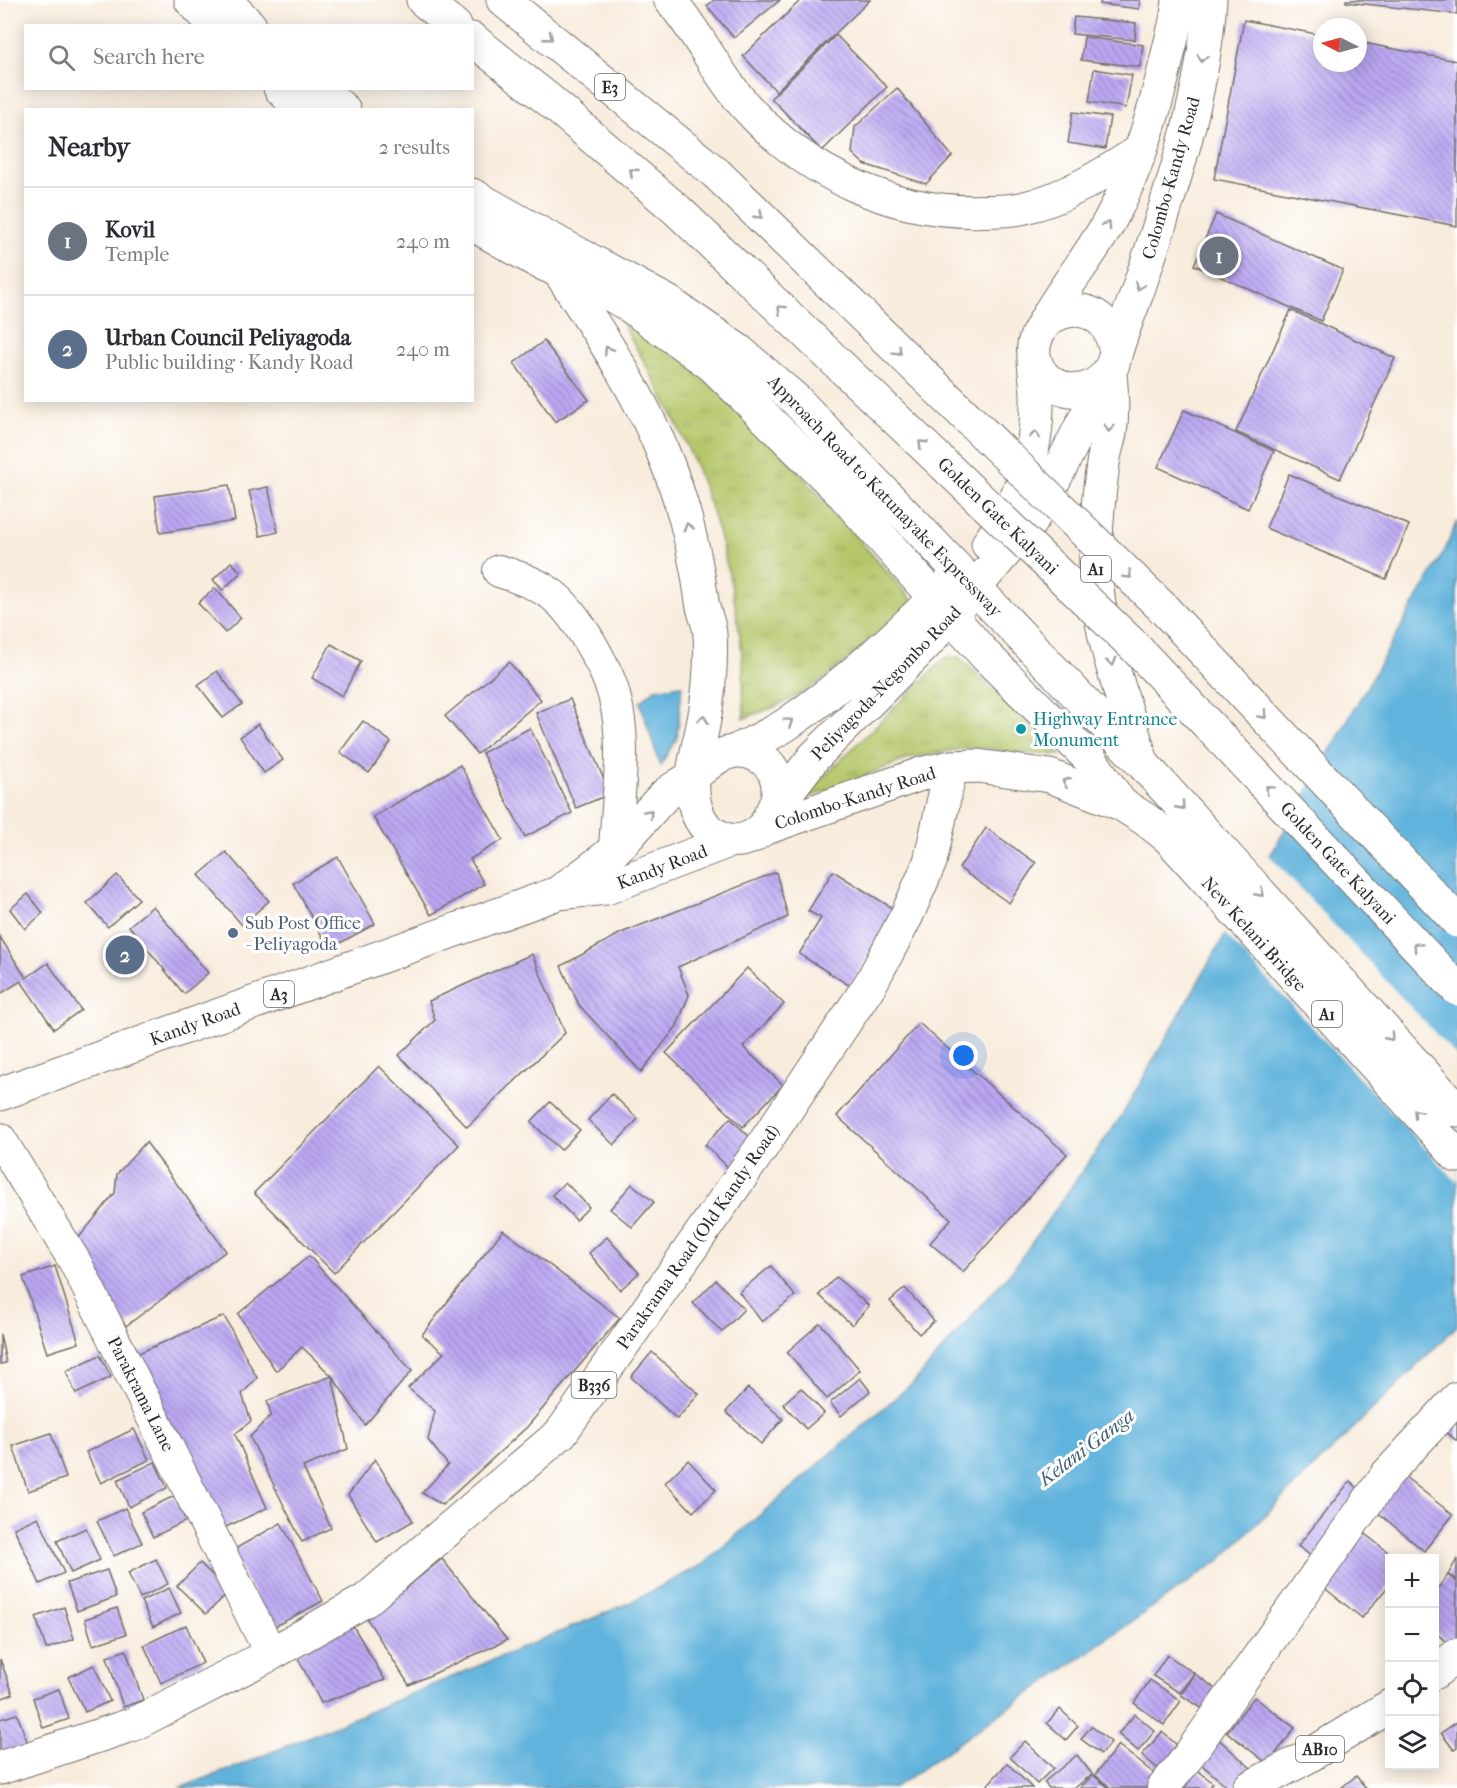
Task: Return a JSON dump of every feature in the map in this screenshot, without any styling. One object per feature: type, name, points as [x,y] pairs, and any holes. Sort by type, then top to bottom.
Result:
[{"type":"main road","points":[[191,0],[214,24]]},
{"type":"main road","points":[[225,0],[248,24]]},
{"type":"main road","points":[[423,0],[453,24]]},
{"type":"main road","name":"E3","points":[[503,0],[717,174],[1161,606],[1457,921]]},
{"type":"main road","name":"Colombo-Kandy Road","points":[[1038,339],[1063,291],[1109,221],[1141,150],[1160,89],[1179,0]]},
{"type":"main road","name":"Colombo-Kandy Road","points":[[1142,763],[1103,632],[1097,599],[1097,517],[1103,462],[1110,433],[1113,361],[1146,267],[1191,118],[1210,0]]},
{"type":"main road","name":"Golden Gate Kalyani","points":[[474,41],[549,100],[677,210],[1133,645],[1457,989]]},
{"type":"main road","points":[[282,90],[300,108]]},
{"type":"main road","points":[[320,90],[342,108]]},
{"type":"main road","name":"Approach Road to Katunayake Expressway","points":[[474,196],[668,302],[739,351],[796,400],[1142,763]]},
{"type":"main road","name":"Approach Road to Katunayake Expressway","points":[[474,225],[537,261],[557,268],[630,306],[712,365],[737,387],[844,495],[986,656],[1092,760],[1121,804]]},
{"type":"main road","points":[[557,268],[645,412],[674,481],[698,569],[702,605],[710,633],[709,681],[693,776],[694,803],[698,816],[713,835],[729,841],[748,838],[768,820],[778,790],[776,774],[758,756],[750,751],[738,750]]},
{"type":"main road","points":[[1084,311],[1102,321],[1110,332],[1113,361],[1099,383],[1085,390],[1061,388],[1053,385],[1042,374],[1035,359],[1038,339],[1051,317],[1063,312],[1084,311]]},
{"type":"main road","points":[[693,776],[720,755],[738,750],[785,726],[842,683],[907,627],[987,545],[1017,499],[1032,459],[1037,414],[1038,339]]},
{"type":"main road","name":"Peliyagoda-Negombo Road","points":[[768,820],[792,784],[814,757],[925,645],[1021,535],[1042,504],[1113,361]]},
{"type":"main road","name":"A1","points":[[1142,763],[1209,860]]},
{"type":"main road","name":"Colombo-Kandy Road","points":[[768,820],[924,772],[951,767],[978,766],[1050,776],[1121,804]]},
{"type":"main road","name":"Parakrama Road (Old Kandy Road)","points":[[0,1768],[134,1724],[271,1654],[366,1600],[561,1433],[759,1150],[871,983],[907,915],[930,862],[951,767]]},
{"type":"main road","name":"Kandy Road","points":[[558,893],[615,850],[667,794],[693,776]]},
{"type":"main road","name":"A1","points":[[1121,804],[1168,837],[1209,860]]},
{"type":"main road","name":"Kandy Road","points":[[0,1094],[558,893],[606,888],[729,841]]},
{"type":"main road","name":"New Kelani Bridge","points":[[1209,860],[1457,1110]]},
{"type":"main road","name":"New Kelani Bridge","points":[[1209,860],[1457,1156]]},
{"type":"main road","points":[[1439,1669],[1457,1655]]},
{"type":"main road","name":"AB10","points":[[1249,1788],[1307,1757],[1385,1708]]},
{"type":"street","points":[[670,0],[740,99],[769,129],[822,169],[854,186],[893,201],[927,209],[959,212],[1023,208],[1058,196],[1095,179],[1141,150]]},
{"type":"street","points":[[499,571],[530,581],[551,592],[564,603],[604,669],[614,694],[621,735],[615,850]]},
{"type":"street","name":"Parakrama Lane","points":[[0,1139],[75,1262],[271,1654]]},
{"type":"street","points":[[1163,1788],[1191,1753],[1387,1474],[1457,1398]]},
{"type":"green space","points":[[615,311],[690,364],[760,428],[913,601],[827,677],[770,709],[744,718],[740,634],[722,547],[710,505],[674,418]]},
{"type":"green space","points":[[946,657],[959,657],[1061,755],[966,748],[910,758],[799,801]]},
{"type":"water","name":"Kelani Ganga","points":[[1457,521],[1457,1326],[1220,1560],[894,1788],[179,1788],[236,1767],[629,1603],[702,1565],[915,1381],[1014,1268],[1122,1115],[1445,550]]},
{"type":"water","points":[[682,685],[677,738],[660,766],[640,702],[655,689]]},
{"type":"pier","points":[[1268,854],[1457,1057],[1457,1182],[1223,932]]},
{"type":"building","points":[[714,0],[780,0],[734,38],[707,6]]},
{"type":"building","points":[[801,0],[870,0],[776,91],[743,56]]},
{"type":"building","points":[[1101,0],[1140,0],[1139,9],[1100,4]]},
{"type":"building","points":[[1346,0],[1457,0],[1457,14],[1346,2]]},
{"type":"building","points":[[1074,17],[1136,23],[1135,40],[1072,34]]},
{"type":"building","points":[[1244,20],[1313,33],[1313,72],[1367,72],[1367,44],[1457,61],[1457,226],[1214,179]]},
{"type":"building","points":[[836,35],[887,87],[822,151],[771,98]]},
{"type":"building","points":[[1084,37],[1143,45],[1140,67],[1081,60]]},
{"type":"building","points":[[1094,69],[1132,75],[1126,108],[1089,102]]},
{"type":"building","points":[[897,88],[952,156],[926,184],[864,164],[852,153],[855,127]]},
{"type":"building","points":[[1073,112],[1110,117],[1105,149],[1068,143]]},
{"type":"building","points":[[1216,214],[1343,270],[1321,321],[1194,265]]},
{"type":"building","points":[[1291,310],[1395,358],[1340,479],[1236,432]]},
{"type":"building","points":[[544,341],[589,400],[555,422],[514,363]]},
{"type":"building","points":[[1184,410],[1274,451],[1248,509],[1158,467]]},
{"type":"building","points":[[1289,474],[1409,525],[1386,579],[1266,528]]},
{"type":"building","points":[[229,485],[235,521],[160,533],[155,496]]},
{"type":"building","points":[[268,487],[278,532],[260,536],[249,491]]},
{"type":"building","points":[[231,562],[241,572],[223,590],[213,580]]},
{"type":"building","points":[[215,588],[241,618],[225,633],[198,603]]},
{"type":"building","points":[[331,644],[361,661],[342,696],[312,678]]},
{"type":"building","points":[[509,662],[541,700],[477,754],[445,716]]},
{"type":"building","points":[[217,671],[242,704],[223,718],[198,685]]},
{"type":"building","points":[[570,699],[610,794],[576,808],[536,713]]},
{"type":"building","points":[[363,721],[391,742],[369,773],[340,752]]},
{"type":"building","points":[[258,724],[283,760],[264,773],[240,737]]},
{"type":"building","points":[[530,728],[572,813],[525,837],[482,753]]},
{"type":"building","points":[[460,765],[503,840],[470,859],[484,884],[431,915],[373,817]]},
{"type":"building","points":[[986,828],[1036,863],[1009,903],[959,868]]},
{"type":"building","points":[[226,852],[269,901],[242,925],[199,875]]},
{"type":"building","points":[[338,857],[375,924],[329,949],[293,883]]},
{"type":"building","points":[[833,871],[897,911],[850,986],[799,954],[821,918],[808,911]]},
{"type":"building","points":[[776,872],[788,917],[678,967],[689,995],[677,1026],[641,1072],[579,1005],[561,966],[621,933]]},
{"type":"building","points":[[117,875],[139,899],[108,927],[87,903]]},
{"type":"building","points":[[28,894],[43,913],[25,929],[10,909]]},
{"type":"building","points":[[153,906],[208,973],[184,994],[129,926]]},
{"type":"building","points":[[0,937],[26,978],[48,963],[81,1010],[54,1029],[21,981],[0,994]]},
{"type":"building","points":[[532,954],[565,1033],[467,1127],[399,1055],[435,1020],[429,1001]]},
{"type":"building","points":[[747,968],[784,1004],[743,1047],[783,1085],[743,1127],[666,1053]]},
{"type":"building","points":[[919,1023],[1067,1154],[963,1272],[930,1243],[951,1219],[837,1116]]},
{"type":"building","points":[[379,1066],[459,1145],[334,1273],[254,1193]]},
{"type":"building","points":[[612,1094],[638,1119],[614,1145],[588,1120]]},
{"type":"building","points":[[550,1102],[580,1130],[561,1150],[531,1122]]},
{"type":"building","points":[[730,1118],[756,1143],[731,1170],[705,1145]]},
{"type":"building","points":[[146,1142],[226,1251],[126,1326],[73,1245],[115,1193],[117,1174]]},
{"type":"building","points":[[565,1182],[589,1207],[576,1220],[552,1195]]},
{"type":"building","points":[[632,1184],[654,1202],[632,1227],[610,1209]]},
{"type":"building","points":[[503,1230],[620,1318],[527,1427],[442,1505],[422,1493],[448,1465],[428,1440],[435,1411],[408,1388],[444,1353],[422,1335]]},
{"type":"building","points":[[607,1237],[639,1273],[620,1290],[589,1253]]},
{"type":"building","points":[[309,1256],[412,1371],[365,1425],[332,1376],[302,1347],[276,1371],[238,1314]]},
{"type":"building","points":[[55,1266],[79,1343],[47,1353],[23,1277]]},
{"type":"building","points":[[771,1266],[795,1296],[762,1322],[739,1292]]},
{"type":"building","points":[[836,1277],[869,1306],[852,1325],[819,1295]]},
{"type":"building","points":[[716,1280],[744,1309],[722,1332],[693,1303]]},
{"type":"building","points":[[905,1288],[934,1321],[919,1334],[890,1301]]},
{"type":"building","points":[[224,1316],[257,1378],[242,1394],[251,1421],[235,1434],[267,1508],[215,1532],[132,1356]]},
{"type":"building","points":[[820,1323],[860,1370],[827,1399],[787,1352]]},
{"type":"building","points":[[0,1334],[6,1363],[0,1364]]},
{"type":"building","points":[[652,1352],[699,1394],[677,1419],[631,1377]]},
{"type":"building","points":[[100,1355],[111,1377],[76,1394],[66,1371]]},
{"type":"building","points":[[332,1376],[348,1449],[303,1467],[331,1528],[302,1542],[250,1437],[271,1415],[267,1401]]},
{"type":"building","points":[[860,1378],[870,1391],[841,1416],[830,1403]]},
{"type":"building","points":[[748,1388],[783,1419],[761,1444],[726,1412]]},
{"type":"building","points":[[801,1388],[824,1413],[806,1429],[783,1404]]},
{"type":"building","points":[[1457,1411],[1457,1441],[1442,1428]]},
{"type":"building","points":[[134,1429],[149,1460],[101,1483],[86,1452]]},
{"type":"building","points":[[51,1433],[66,1478],[28,1491],[13,1446]]},
{"type":"building","points":[[375,1459],[413,1521],[377,1542],[348,1495]]},
{"type":"building","points":[[688,1460],[716,1490],[693,1512],[665,1483]]},
{"type":"building","points":[[155,1462],[167,1488],[129,1507],[117,1480]]},
{"type":"building","points":[[1404,1476],[1453,1515],[1424,1551],[1376,1511]]},
{"type":"building","points":[[1350,1481],[1366,1495],[1315,1559],[1298,1546]]},
{"type":"building","points":[[174,1496],[186,1521],[153,1537],[141,1512]]},
{"type":"building","points":[[125,1508],[142,1543],[114,1556],[97,1521]]},
{"type":"building","points":[[38,1517],[64,1573],[40,1584],[14,1528]]},
{"type":"building","points":[[281,1523],[323,1601],[272,1628],[231,1551]]},
{"type":"building","points":[[86,1528],[100,1560],[71,1573],[57,1541]]},
{"type":"building","points":[[1364,1533],[1390,1554],[1385,1554],[1385,1590],[1362,1618],[1322,1586]]},
{"type":"building","points":[[156,1559],[168,1584],[140,1598],[128,1573]]},
{"type":"building","points":[[442,1559],[507,1640],[409,1685],[367,1619]]},
{"type":"building","points":[[1457,1559],[1457,1580],[1448,1575]]},
{"type":"building","points":[[200,1563],[229,1592],[206,1614],[177,1586]]},
{"type":"building","points":[[107,1570],[116,1597],[77,1611],[67,1583]]},
{"type":"building","points":[[1448,1575],[1457,1582],[1456,1648],[1439,1636],[1439,1587]]},
{"type":"building","points":[[169,1588],[181,1613],[153,1627],[141,1601]]},
{"type":"building","points":[[64,1607],[74,1639],[46,1649],[36,1617]]},
{"type":"building","points":[[117,1608],[126,1634],[93,1645],[85,1619]]},
{"type":"building","points":[[349,1619],[385,1680],[321,1703],[296,1654]]},
{"type":"building","points":[[186,1625],[203,1663],[161,1683],[144,1645]]},
{"type":"building","points":[[126,1650],[143,1700],[123,1707],[107,1657]]},
{"type":"building","points":[[1167,1655],[1194,1673],[1180,1693],[1153,1676]]},
{"type":"building","points":[[0,1659],[13,1694],[0,1699]]},
{"type":"building","points":[[94,1665],[110,1701],[85,1712],[68,1677]]},
{"type":"building","points":[[1195,1674],[1222,1693],[1209,1713],[1181,1695]]},
{"type":"building","points":[[1150,1680],[1181,1701],[1164,1725],[1134,1703]]},
{"type":"building","points":[[59,1689],[69,1719],[43,1728],[33,1698]]},
{"type":"building","points":[[1254,1697],[1295,1728],[1268,1764],[1227,1732]]},
{"type":"building","points":[[1060,1709],[1078,1726],[1066,1740],[1047,1723]]},
{"type":"building","points":[[17,1714],[28,1744],[0,1754],[0,1719]]},
{"type":"building","points":[[1135,1714],[1155,1731],[1138,1751],[1118,1734]]},
{"type":"building","points":[[1457,1722],[1457,1748],[1454,1750],[1441,1733]]},
{"type":"building","points":[[1091,1726],[1111,1742],[1101,1754],[1081,1739]]},
{"type":"building","points":[[1162,1732],[1185,1752],[1165,1775],[1142,1755]]},
{"type":"building","points":[[1216,1737],[1251,1768],[1234,1788],[1229,1788],[1196,1760]]},
{"type":"building","points":[[1025,1741],[1053,1768],[1037,1784],[1010,1757]]},
{"type":"building","points":[[1118,1745],[1161,1779],[1155,1788],[1111,1788],[1095,1775]]},
{"type":"building","points":[[1077,1755],[1092,1774],[1075,1788],[1049,1788],[1044,1782]]},
{"type":"building","points":[[1007,1763],[1032,1788],[985,1788]]},
{"type":"building","points":[[1194,1767],[1213,1783],[1209,1788],[1177,1788]]},
{"type":"building","points":[[1093,1775],[1109,1788],[1080,1788]]},
{"type":"building","points":[[1356,1776],[1366,1788],[1341,1788]]},
{"type":"place","name":"Kovil","points":[[1219,256]]},
{"type":"place","name":"Highway Entrance Monument","points":[[1021,729]]},
{"type":"place","name":"Sub Post Office - Peliyagoda","points":[[233,933]]},
{"type":"place","name":"Urban Council Peliyagoda","points":[[125,955]]}]
